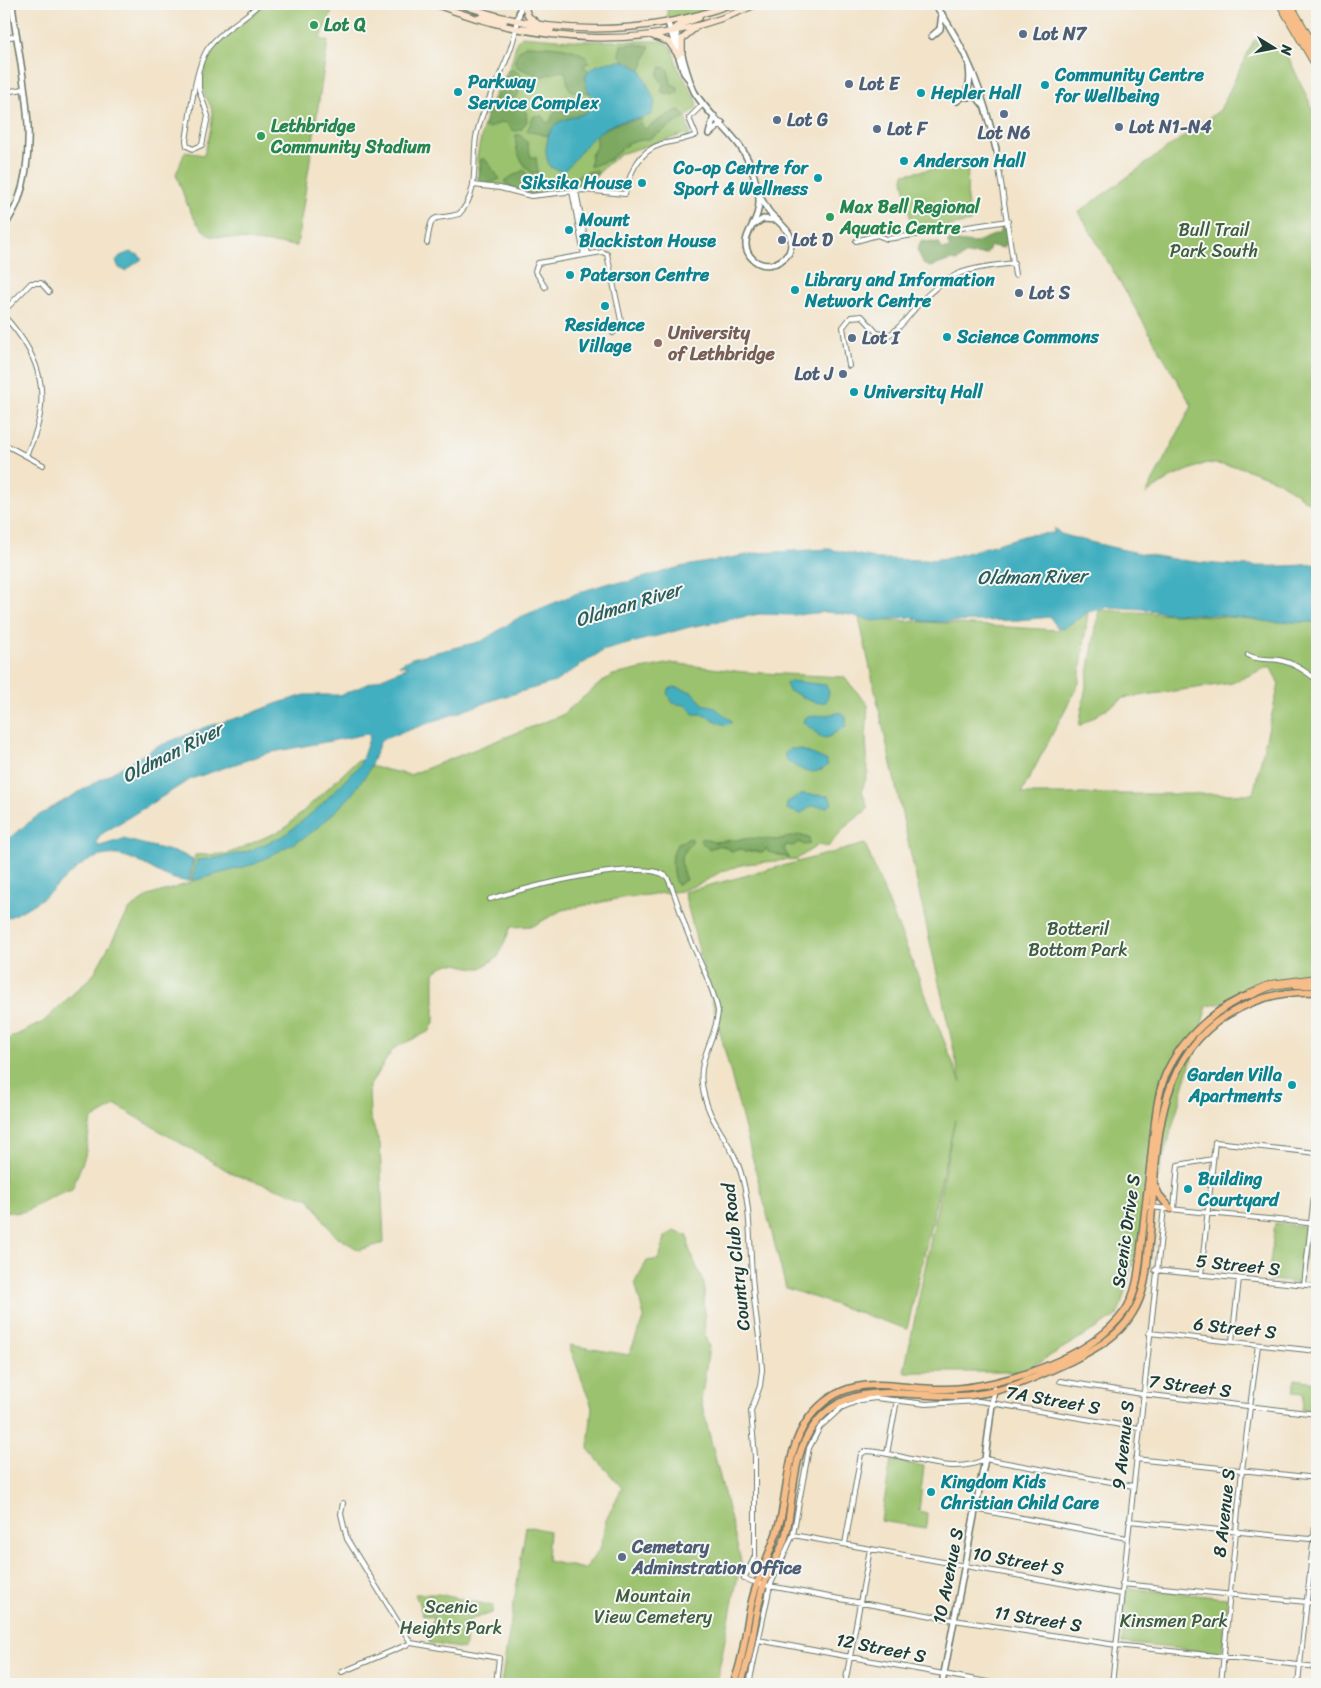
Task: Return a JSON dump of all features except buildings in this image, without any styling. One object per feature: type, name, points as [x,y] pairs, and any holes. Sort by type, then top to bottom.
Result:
[{"type":"highway","points":[[1281,4],[1317,66]]},
{"type":"highway","points":[[1289,4],[1317,54]]},
{"type":"highway","points":[[1251,994],[1271,985],[1317,979]]},
{"type":"main road","points":[[435,4],[516,30],[585,38],[648,35],[666,39],[680,54]]},
{"type":"main road","points":[[460,4],[518,21],[578,29]]},
{"type":"main road","points":[[522,4],[531,19],[545,25]]},
{"type":"main road","points":[[648,35],[730,4]]},
{"type":"main road","points":[[516,30],[526,27],[626,29],[699,25],[757,4]]},
{"type":"main road","points":[[471,17],[505,22],[518,21]]},
{"type":"main road","points":[[680,54],[682,38],[699,25]]},
{"type":"main road","name":"Scenic Drive S","points":[[740,1684],[763,1585],[784,1542],[800,1451],[810,1430],[825,1412],[844,1400],[874,1392],[942,1397],[993,1392],[1043,1375],[1097,1348],[1121,1329],[1132,1314],[1142,1294],[1156,1116],[1166,1076],[1183,1046],[1199,1029],[1226,1008],[1251,994],[1281,987],[1317,985]]},
{"type":"main road","name":"Scenic Drive S","points":[[733,1684],[740,1666],[776,1537],[797,1435],[820,1405],[841,1392],[861,1385],[884,1384],[946,1389],[994,1383],[1018,1377],[1050,1364],[1088,1344],[1116,1322],[1126,1308],[1137,1280],[1149,1207],[1155,1185],[1166,1094],[1179,1065],[1195,1043],[1217,1021],[1255,1000],[1296,991],[1317,992]]},
{"type":"main road","points":[[1155,1185],[1159,1195],[1169,1209]]},
{"type":"street","points":[[4,228],[18,201],[27,160],[24,89],[12,4]]},
{"type":"street","points":[[199,74],[199,90],[206,107],[208,119],[202,145],[193,149],[187,146],[186,140],[199,74],[208,47],[259,4]]},
{"type":"street","points":[[427,243],[432,220],[435,217],[459,214],[471,197],[474,154],[480,124],[510,55],[522,4]]},
{"type":"street","points":[[935,4],[942,13],[981,88],[996,149],[1015,275]]},
{"type":"street","points":[[932,36],[940,29],[942,13]]},
{"type":"street","points":[[672,27],[688,78],[703,104],[739,142],[746,155],[759,195],[766,208],[790,233],[792,243],[785,258],[775,264],[762,264],[750,256],[746,246],[749,230],[758,211],[759,195]]},
{"type":"street","points":[[4,38],[16,36]]},
{"type":"street","points":[[957,101],[966,94],[970,86],[968,62]]},
{"type":"street","points":[[4,92],[24,89]]},
{"type":"street","points":[[967,97],[977,97],[987,111]]},
{"type":"street","points":[[473,185],[500,188],[531,196],[595,190],[625,194],[632,171],[647,151],[662,144],[696,135],[689,118],[703,104]]},
{"type":"street","points":[[714,116],[709,134],[722,123]]},
{"type":"street","points":[[574,191],[586,254]]},
{"type":"street","points":[[749,230],[763,220],[779,221]]},
{"type":"street","points":[[856,241],[874,235],[887,239],[1008,221]]},
{"type":"street","points":[[545,286],[535,271],[538,263],[602,252],[609,256],[622,325],[613,333]]},
{"type":"street","points":[[849,366],[843,326],[851,317],[862,316],[877,333],[889,335],[900,326],[934,288],[954,274],[969,269],[1014,263]]},
{"type":"street","points":[[4,311],[31,282],[41,283],[50,292]]},
{"type":"street","points":[[4,316],[34,358],[42,387],[38,432],[26,455]]},
{"type":"street","points":[[4,444],[43,465]]},
{"type":"street","points":[[1248,655],[1257,659],[1277,660],[1292,664],[1317,680]]},
{"type":"street","name":"Country Club Road","points":[[490,899],[540,885],[612,872],[654,872],[664,875],[671,883],[680,915],[718,1011],[716,1023],[702,1062],[701,1076],[704,1098],[712,1121],[740,1168],[746,1199],[762,1370],[760,1386],[751,1411],[755,1457],[755,1556],[744,1579],[763,1585]]},
{"type":"street","points":[[1202,1275],[1215,1142],[1317,1153]]},
{"type":"street","name":"9 Avenue S","points":[[1112,1684],[1156,1270],[1178,1165],[1213,1160]]},
{"type":"street","points":[[1304,1285],[1317,1170]]},
{"type":"street","points":[[1149,1207],[1317,1224]]},
{"type":"street","name":"5 Street S","points":[[1156,1270],[1317,1286]]},
{"type":"street","points":[[1232,1341],[1239,1278]]},
{"type":"street","name":"6 Street S","points":[[1149,1333],[1317,1351]]},
{"type":"street","name":"8 Avenue S","points":[[1220,1684],[1242,1470],[1258,1345]]},
{"type":"street","name":"7 Street S","points":[[1060,1380],[1142,1394],[1317,1414]]},
{"type":"street","name":"10 Avenue S","points":[[942,1684],[985,1459],[994,1383]]},
{"type":"street","name":"Scenic Drive S","points":[[749,1684],[758,1640],[763,1585],[793,1534],[808,1454],[820,1426],[841,1408],[860,1400],[876,1398],[926,1404],[979,1401],[992,1403]]},
{"type":"street","points":[[887,1454],[897,1400]]},
{"type":"street","name":"7A Street S","points":[[992,1403],[1139,1428]]},
{"type":"street","points":[[845,1544],[861,1454],[868,1451],[953,1466],[978,1463],[985,1459],[1132,1486]]},
{"type":"street","points":[[1136,1459],[1317,1478]]},
{"type":"street","points":[[343,1503],[341,1514],[347,1539],[411,1643]]},
{"type":"street","points":[[1129,1521],[1310,1539],[1314,1536],[1317,1508]]},
{"type":"street","points":[[975,1509],[1127,1538]]},
{"type":"street","name":"10 Street S","points":[[793,1534],[1121,1594]]},
{"type":"street","points":[[1298,1684],[1315,1542]]},
{"type":"street","points":[[844,1684],[870,1548]]},
{"type":"street","points":[[1122,1584],[1317,1603]]},
{"type":"street","name":"11 Street S","points":[[763,1585],[954,1620],[1116,1645],[1317,1666]]},
{"type":"street","name":"12 Street S","points":[[758,1640],[998,1684]]},
{"type":"street","points":[[342,1672],[411,1643],[499,1658],[496,1684]]},
{"type":"green space","name":"Lethbridge Community Stadium","points":[[259,4],[335,5],[320,39],[328,41],[297,246],[211,236],[204,231],[193,217],[176,174],[185,152],[204,155],[212,118],[211,108],[205,95],[203,84],[204,72],[210,55],[218,44],[249,17]]},
{"type":"green space","points":[[676,4],[732,4],[668,23],[667,6]]},
{"type":"green space","points":[[522,36],[582,41],[664,41],[672,48],[678,68],[697,101],[696,108],[686,117],[690,135],[687,137],[685,134],[620,154],[603,168],[586,188],[536,196],[478,182],[477,156],[484,124],[511,64],[517,41]]},
{"type":"green space","name":"Bull Trail Park South","points":[[1254,40],[1285,50],[1317,118],[1317,508],[1278,481],[1240,467],[1206,463],[1170,478],[1146,494],[1192,406],[1079,212],[1220,110]]},
{"type":"green space","points":[[526,45],[570,49],[585,56],[589,62],[583,66],[589,71],[585,76],[587,88],[591,93],[572,91],[568,86],[566,73],[561,71],[540,77],[515,65],[515,58]]},
{"type":"green space","points":[[621,45],[650,46],[641,70],[624,61],[619,54]]},
{"type":"green space","points":[[661,67],[668,69],[671,84],[678,87],[678,92],[673,95],[661,92],[663,85],[658,75]]},
{"type":"green space","points":[[512,69],[520,74],[520,77],[527,79],[529,83],[521,82],[519,93],[515,99],[516,103],[526,112],[527,121],[521,130],[514,131],[505,122],[489,128],[485,127],[486,114],[493,98],[508,70]]},
{"type":"green space","points":[[593,98],[592,109],[561,122],[548,136],[527,131],[534,116],[542,116],[546,123],[550,122],[555,110],[570,110],[572,109],[567,108],[581,103],[585,106]]},
{"type":"green space","points":[[679,110],[684,114],[684,118],[649,139],[630,142],[609,160],[590,167],[591,155],[597,146],[595,134],[629,120],[642,119],[640,124],[646,129]]},
{"type":"green space","points":[[519,134],[527,142],[531,157],[536,157],[538,173],[531,173],[519,156],[516,146],[516,135]]},
{"type":"green space","points":[[481,159],[485,159],[500,179],[488,184],[481,183],[479,180]]},
{"type":"green space","points":[[968,163],[967,199],[970,222],[913,233],[903,179],[904,174]]},
{"type":"green space","points":[[524,170],[535,189],[535,194],[524,193],[505,183],[505,180]]},
{"type":"green space","points":[[596,170],[598,173],[584,186],[553,188],[556,182]]},
{"type":"green space","points":[[1001,227],[1006,227],[1008,236],[1004,248],[991,246],[986,254],[965,255],[957,261],[951,260],[930,267],[924,264],[917,250],[921,241],[939,243],[942,249],[950,247],[947,242],[950,240],[974,243],[999,233]]},
{"type":"green space","name":"Botteril Bottom Park","points":[[1099,610],[1317,622],[1317,986],[1207,1006],[1118,1315],[1023,1372],[904,1372],[955,1120],[907,1329],[786,1288],[684,892],[865,844],[961,1083],[859,618],[1056,630],[1088,612],[1079,683],[1021,794],[1253,794],[1279,684],[1270,666],[1232,683],[1124,698],[1079,726]]},
{"type":"green space","points":[[671,663],[743,672],[844,677],[868,705],[866,738],[868,772],[862,790],[868,809],[845,827],[828,847],[818,845],[797,859],[745,864],[722,871],[702,883],[681,891],[622,898],[562,910],[533,926],[511,927],[498,957],[481,968],[452,964],[446,965],[434,973],[434,1022],[430,1031],[394,1048],[369,1086],[370,1117],[380,1144],[384,1243],[359,1250],[334,1235],[310,1199],[235,1175],[116,1105],[91,1120],[85,1156],[72,1189],[18,1213],[4,1210],[4,1041],[43,1022],[93,975],[129,910],[148,896],[190,883],[195,855],[227,854],[284,829],[358,760],[374,767],[410,775],[562,715],[613,675]]},
{"type":"green space","points":[[799,835],[809,838],[810,844],[804,845],[799,842],[793,846],[786,845],[784,849],[789,858],[768,852],[766,848],[763,853],[756,851],[744,852],[741,849],[732,851],[720,845],[709,849],[700,841],[702,838],[714,842],[755,838],[776,840]]},
{"type":"green space","points":[[691,838],[693,840],[681,857],[682,869],[686,880],[677,885],[673,869],[675,847],[678,843]]},
{"type":"green space","points":[[1275,1223],[1308,1227],[1301,1283],[1268,1280]]},
{"type":"green space","name":"Mountain View Cemetery","points":[[674,1231],[688,1236],[689,1249],[704,1284],[705,1336],[709,1347],[701,1401],[741,1561],[716,1684],[501,1684],[526,1526],[549,1531],[547,1561],[585,1569],[601,1547],[605,1522],[622,1488],[588,1449],[592,1407],[569,1345],[629,1355],[644,1317],[635,1282],[647,1261],[659,1259],[665,1237]]},
{"type":"green space","points":[[1295,1379],[1317,1382],[1317,1412],[1302,1410],[1304,1393],[1293,1392]]},
{"type":"green space","points":[[891,1460],[924,1466],[919,1511],[927,1513],[926,1528],[881,1521]]},
{"type":"green space","name":"Kinsmen Park","points":[[1127,1588],[1227,1598],[1222,1653],[1122,1643]]},
{"type":"green space","name":"Scenic Heights Park","points":[[415,1594],[438,1594],[493,1606],[492,1613],[469,1620],[464,1649],[429,1643],[433,1617],[423,1615]]},
{"type":"water","points":[[624,61],[641,70],[655,102],[651,115],[619,122],[599,132],[566,169],[561,171],[550,167],[546,149],[549,134],[553,127],[564,120],[592,109],[592,97],[586,83],[588,72],[605,63]]},
{"type":"water","points":[[130,252],[139,255],[142,259],[125,271],[119,268],[116,261],[120,256]]},
{"type":"water","name":"Oldman River","points":[[1054,528],[1061,534],[1093,543],[1188,561],[1252,566],[1317,564],[1317,622],[1271,622],[1219,615],[1169,613],[1109,607],[1088,612],[1064,628],[1057,627],[1050,617],[1018,620],[943,622],[922,621],[910,617],[873,621],[851,615],[827,612],[793,615],[759,614],[690,627],[602,651],[555,682],[499,698],[381,740],[368,772],[350,797],[307,836],[255,864],[192,881],[197,860],[224,857],[249,851],[283,836],[296,826],[318,808],[360,765],[370,736],[367,734],[268,753],[191,779],[100,835],[96,844],[100,846],[123,839],[182,854],[193,860],[189,881],[169,877],[139,862],[118,855],[97,857],[80,866],[44,897],[20,912],[4,919],[4,842],[36,817],[156,747],[206,727],[305,695],[341,695],[408,667],[399,665],[412,658],[482,641],[518,618],[580,592],[609,583],[628,582],[680,567],[758,553],[829,549],[879,559],[929,560],[949,558],[1027,535],[1054,533]]},
{"type":"water","points":[[790,681],[826,685],[829,692],[826,702],[810,701],[789,691],[786,684]]},
{"type":"water","points":[[675,687],[692,692],[704,705],[715,708],[731,720],[731,723],[725,725],[701,714],[693,714],[685,705],[673,703],[667,693],[669,689]]},
{"type":"water","points":[[840,712],[846,717],[846,726],[827,738],[821,737],[803,722],[805,717]]},
{"type":"water","points":[[789,749],[800,749],[826,760],[828,765],[823,769],[811,772],[800,769],[785,758],[785,753]]},
{"type":"water","points":[[803,794],[829,796],[832,804],[827,807],[812,806],[800,814],[787,809],[787,802]]},
{"type":"place","name":"Lot Q","points":[[314,25]]},
{"type":"place","name":"Lot N7","points":[[1023,34]]},
{"type":"place","name":"Lot E","points":[[849,84]]},
{"type":"place","name":"Community Centre for Wellbeing","points":[[1045,85]]},
{"type":"place","name":"Parkway Service Complex","points":[[458,92]]},
{"type":"place","name":"Hepler Hall","points":[[921,93]]},
{"type":"place","name":"Lot N6","points":[[1004,114]]},
{"type":"place","name":"Lot G","points":[[777,120]]},
{"type":"place","name":"Lot N1-N4","points":[[1119,127]]},
{"type":"place","name":"Lot F","points":[[877,129]]},
{"type":"place","name":"Lethbridge Community Stadium","points":[[261,136]]},
{"type":"place","name":"Anderson Hall","points":[[904,161]]},
{"type":"place","name":"Co-op Centre for Sport & Wellness","points":[[818,178]]},
{"type":"place","name":"Siksika House","points":[[642,183]]},
{"type":"place","name":"Max Bell Regional Aquatic Centre","points":[[830,217]]},
{"type":"place","name":"Mount Blackiston House","points":[[569,230]]},
{"type":"place","name":"Lot D","points":[[782,240]]},
{"type":"place","name":"Paterson Centre","points":[[570,275]]},
{"type":"place","name":"Library and Information Network Centre","points":[[795,290]]},
{"type":"place","name":"Lot S","points":[[1019,293]]},
{"type":"place","name":"Residence Village","points":[[605,306]]},
{"type":"place","name":"Science Commons","points":[[947,337]]},
{"type":"place","name":"Lot I","points":[[852,338]]},
{"type":"place","name":"University of Lethbridge","points":[[658,343]]},
{"type":"place","name":"Lot J","points":[[843,374]]},
{"type":"place","name":"University Hall","points":[[854,392]]},
{"type":"place","name":"Garden Villa Apartments","points":[[1292,1085]]},
{"type":"place","name":"Building Courtyard","points":[[1188,1189]]},
{"type":"place","name":"Kingdom Kids Christian Child Care","points":[[931,1492]]},
{"type":"place","name":"Cemetary Adminstration Office","points":[[622,1557]]}]
